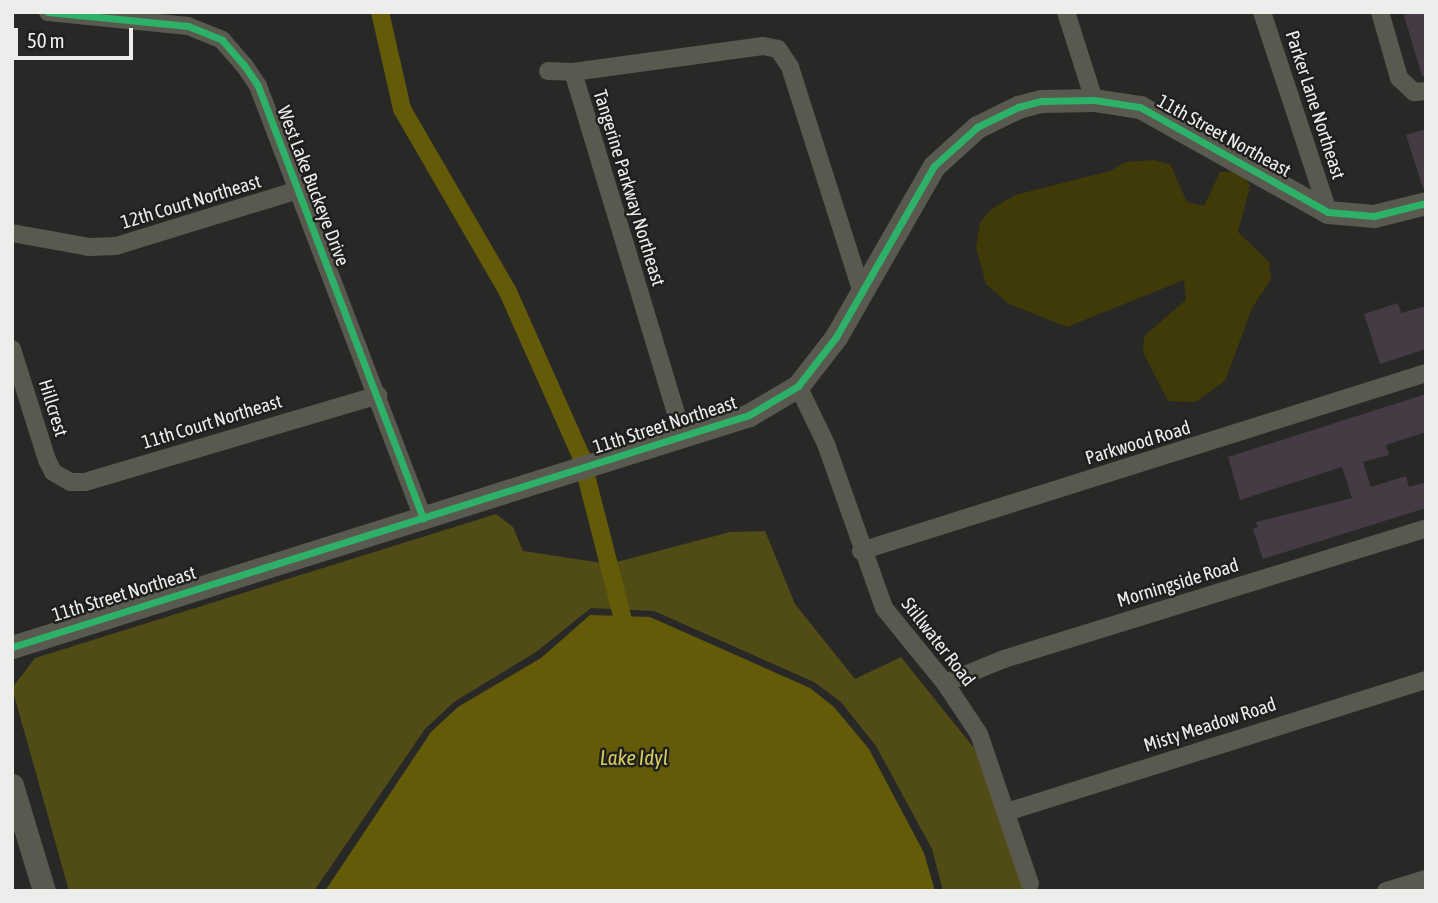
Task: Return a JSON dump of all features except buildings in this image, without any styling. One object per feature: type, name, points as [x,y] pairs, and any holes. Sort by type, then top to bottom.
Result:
[{"type":"street","name":"West Lake Buckeye Drive","points":[[48,12],[172,22],[222,40],[258,86],[378,395],[423,519]]},
{"type":"street","points":[[1066,12],[1094,100]]},
{"type":"street","name":"Parker Lane Northeast","points":[[1262,12],[1328,212]]},
{"type":"street","points":[[1380,12],[1399,78],[1414,92],[1426,91]]},
{"type":"street","name":"Tangerine Parkway Northeast","points":[[683,437],[573,72],[729,49],[779,49],[790,67],[862,289]]},
{"type":"street","points":[[548,71],[573,72]]},
{"type":"street","name":"11th Street Northeast","points":[[12,647],[749,415],[799,386],[836,337],[925,178],[962,138],[1018,107],[1041,101],[1094,100],[1140,107],[1328,212],[1374,216],[1426,203]]},
{"type":"street","name":"12th Court Northeast","points":[[12,233],[89,247],[116,246],[298,190]]},
{"type":"street","name":"Hillcrest","points":[[12,349],[47,460],[60,476]]},
{"type":"street","name":"Parkwood Road","points":[[861,551],[1426,373]]},
{"type":"street","name":"Stillwater Road","points":[[799,386],[826,444],[861,551],[884,608],[945,683],[979,734],[1030,884]]},
{"type":"street","name":"11th Court Northeast","points":[[60,476],[85,482],[378,395]]},
{"type":"street","name":"Morningside Road","points":[[945,683],[1004,659],[1426,528]]},
{"type":"street","name":"Misty Meadow Road","points":[[1007,812],[1426,680]]},
{"type":"street","points":[[12,785],[44,891]]},
{"type":"street","points":[[1386,891],[1426,878]]},
{"type":"shaded area","points":[[1153,160],[1170,164],[1187,202],[1204,206],[1220,172],[1241,172],[1250,186],[1238,232],[1269,262],[1271,279],[1252,308],[1225,381],[1195,402],[1168,401],[1143,352],[1144,336],[1186,300],[1184,280],[1067,327],[1009,304],[986,284],[976,247],[980,223],[990,210],[1015,195],[1110,171],[1126,162]]},
{"type":"shaded area","points":[[496,514],[513,527],[523,551],[609,564],[730,532],[765,531],[795,604],[855,679],[901,657],[974,748],[1035,891],[943,891],[932,849],[876,746],[841,702],[814,682],[654,611],[591,608],[536,652],[454,702],[425,729],[314,891],[69,891],[12,688],[35,658]]},
{"type":"water","name":"Lake Idyl","points":[[590,615],[650,617],[810,688],[834,707],[869,749],[924,853],[935,891],[325,891],[431,732],[458,707],[541,658]]},
{"type":"waterway","points":[[380,12],[402,109],[508,292],[581,456],[622,616]]},
{"type":"cycle path","points":[[48,12],[188,26],[222,40],[244,65],[258,86],[423,519]]},
{"type":"cycle path","points":[[12,647],[749,415],[798,386],[836,337],[934,166],[977,127],[1018,107],[1041,101],[1094,100],[1140,107],[1328,212],[1374,216],[1426,203]]}]
